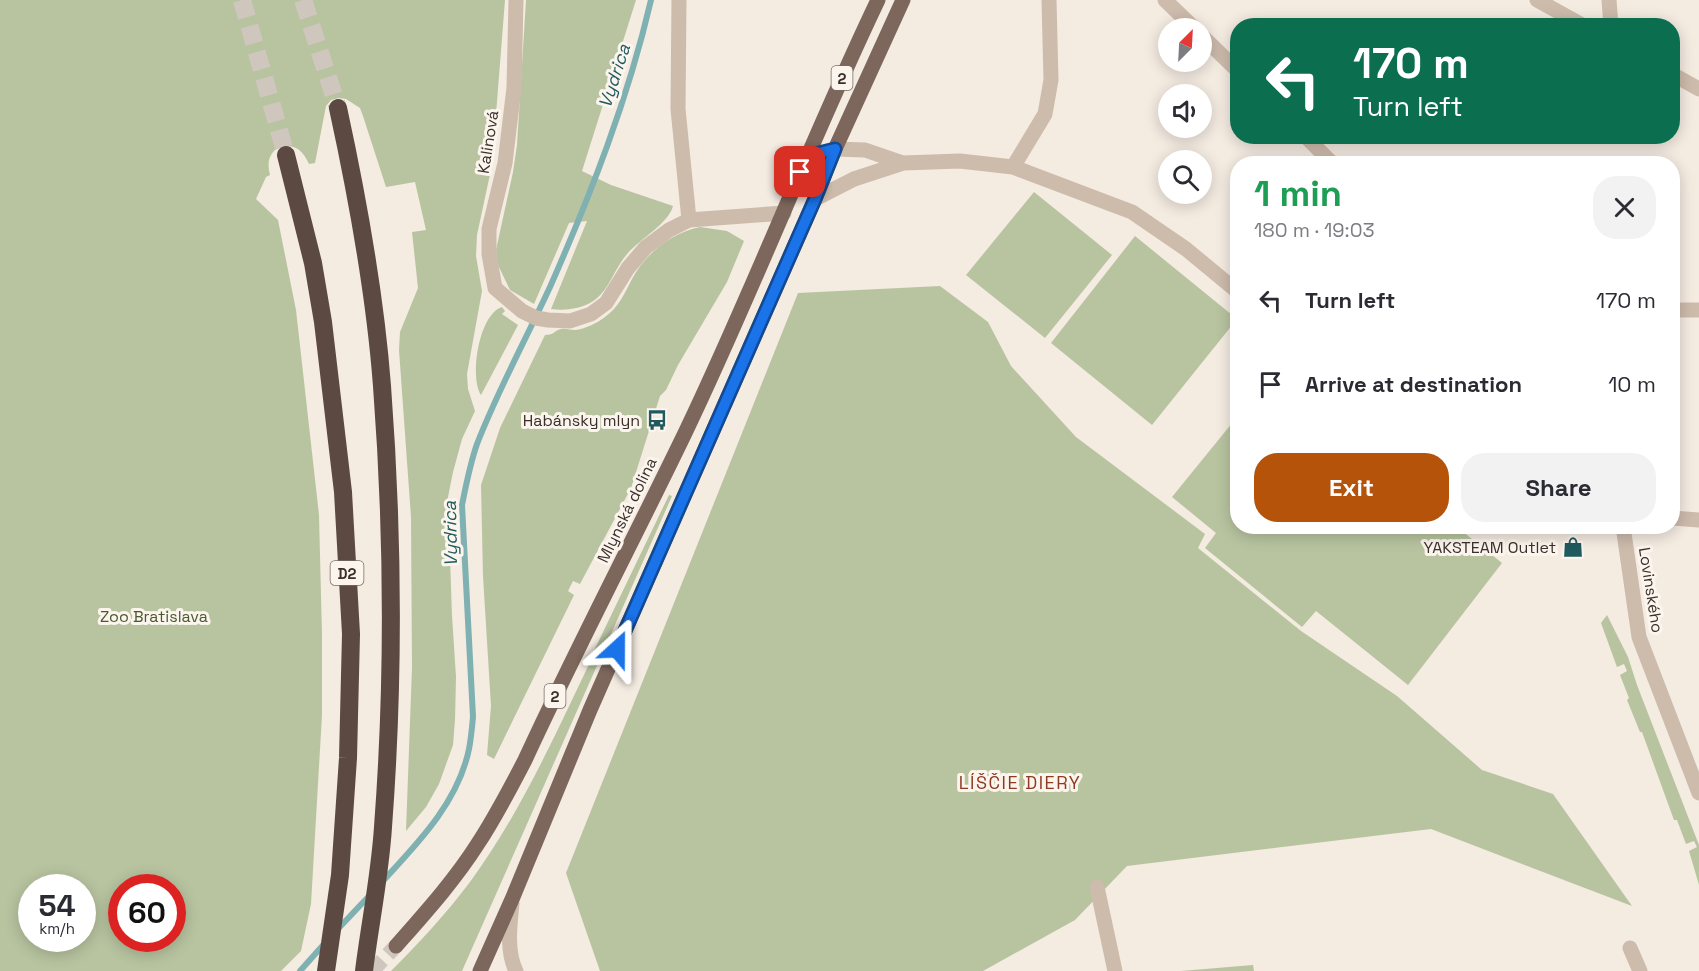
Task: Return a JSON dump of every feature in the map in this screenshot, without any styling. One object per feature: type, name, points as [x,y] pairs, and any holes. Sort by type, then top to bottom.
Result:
[{"type":"highway","points":[[338,108],[363,236],[382,386],[390,599],[390,712],[383,829],[364,971]]},
{"type":"highway","name":"D2","points":[[286,155],[313,263],[323,322],[343,492],[351,634],[348,758],[340,875],[326,971]]},
{"type":"main road","name":"Mlynská dolina","points":[[396,946],[439,897],[476,846],[501,806],[687,429],[878,0]]},
{"type":"main road","name":"2","points":[[480,971],[590,710],[835,149],[903,0]]},
{"type":"main road","points":[[807,156],[835,149]]},
{"type":"main road","points":[[784,213],[815,199]]},
{"type":"street","name":"Kalinová","points":[[516,0],[513,99],[505,163],[489,229],[489,254],[495,288],[522,311],[536,318],[570,321],[591,314],[606,303],[628,268],[646,247],[669,230],[689,220]]},
{"type":"street","points":[[679,0],[678,109],[689,220],[784,213]]},
{"type":"street","points":[[1013,167],[1046,114],[1051,80],[1048,0]]},
{"type":"street","points":[[1165,0],[1184,18]]},
{"type":"street","points":[[1537,0],[1570,18]]},
{"type":"street","points":[[1609,0],[1610,18]]},
{"type":"street","points":[[1212,46],[1230,63]]},
{"type":"street","points":[[1680,78],[1699,89]]},
{"type":"street","points":[[1313,144],[1325,156]]},
{"type":"street","points":[[835,149],[865,150],[903,163]]},
{"type":"street","points":[[815,199],[854,179],[903,163],[960,161],[1013,167],[1132,212],[1186,249],[1230,285]]},
{"type":"street","points":[[1680,310],[1699,310]]},
{"type":"street","points":[[1680,519],[1699,520]]},
{"type":"street","name":"Lovinského","points":[[1624,534],[1640,637],[1699,793]]},
{"type":"street","points":[[1097,887],[1115,971]]},
{"type":"street","points":[[513,897],[509,930],[513,965],[516,971]]},
{"type":"street","points":[[1630,948],[1640,971]]},
{"type":"green space","name":"Zoo Bratislava","points":[[0,0],[505,0],[492,165],[477,235],[476,256],[482,291],[467,374],[468,389],[475,411],[462,439],[448,497],[456,677],[453,745],[439,784],[426,807],[406,831],[412,668],[411,517],[399,350],[400,332],[418,288],[412,232],[426,230],[415,182],[386,187],[360,108],[346,99],[339,98],[331,100],[326,106],[315,163],[309,164],[304,155],[294,147],[280,146],[271,156],[270,175],[266,177],[256,199],[278,220],[296,310],[319,515],[322,715],[311,904],[301,951],[281,971],[0,971]]},
{"type":"green space","points":[[526,0],[636,0],[582,171],[611,185],[673,206],[666,219],[623,259],[609,283],[596,299],[586,305],[563,310],[551,309],[587,221],[569,223],[534,304],[510,290],[497,263],[496,250],[517,145]]},
{"type":"green space","points":[[1034,192],[1112,255],[1045,338],[966,275]]},
{"type":"green space","points":[[700,227],[727,231],[744,241],[727,282],[678,365],[666,390],[660,396],[631,488],[580,584],[573,581],[568,591],[574,595],[494,759],[487,755],[491,706],[483,576],[481,485],[500,428],[545,335],[561,329],[583,328],[602,319],[617,305],[644,261],[652,253],[669,239]]},
{"type":"green space","points":[[1135,236],[1230,313],[1230,328],[1152,425],[1051,343]]},
{"type":"green space","points":[[940,286],[988,322],[1011,366],[1076,437],[1205,534],[1198,548],[1301,631],[1397,696],[1482,770],[1553,794],[1632,906],[1431,829],[1127,866],[1075,920],[983,971],[600,971],[566,873],[798,293]]},
{"type":"green space","points":[[502,307],[505,311],[502,314],[518,325],[481,395],[476,375],[478,347],[487,321],[494,312]]},
{"type":"green space","points":[[1230,426],[1230,534],[1466,534],[1502,563],[1408,685],[1316,611],[1302,627],[1205,548],[1216,533],[1172,497]]},
{"type":"green space","points":[[669,495],[672,496],[462,971],[391,971],[461,894],[505,829],[551,744]]},
{"type":"green space","points":[[1607,615],[1628,657],[1699,845],[1699,885],[1689,851],[1697,847],[1694,841],[1686,844],[1677,820],[1674,820],[1642,732],[1640,732],[1627,700],[1629,698],[1620,675],[1627,671],[1624,664],[1617,667],[1601,623]]},
{"type":"green space","points":[[1253,965],[1254,971],[1181,971]]},
{"type":"waterway","name":"Vydrica","points":[[381,883],[434,822],[446,805],[464,769],[470,745],[473,717],[462,505],[470,467],[485,424],[550,287],[594,181],[620,110],[651,0]]},
{"type":"waterway","name":"Vydrica","points":[[336,931],[370,895]]},
{"type":"waterway","name":"Vydrica","points":[[300,971],[325,943]]},
{"type":"tunnel","points":[[242,0],[286,155]]},
{"type":"tunnel","points":[[303,0],[338,108]]},
{"type":"tunnel","points":[[372,971],[396,946]]},
{"type":"place","name":"Habánsky mlyn","points":[[657,420]]},
{"type":"place","name":"YAKSTEAM Outlet","points":[[1573,547]]},
{"type":"district","name":"LÍŠČIE DIERY","points":[[1020,782]]},
{"type":"route","points":[[617,649],[835,149],[807,156],[800,172]]}]
